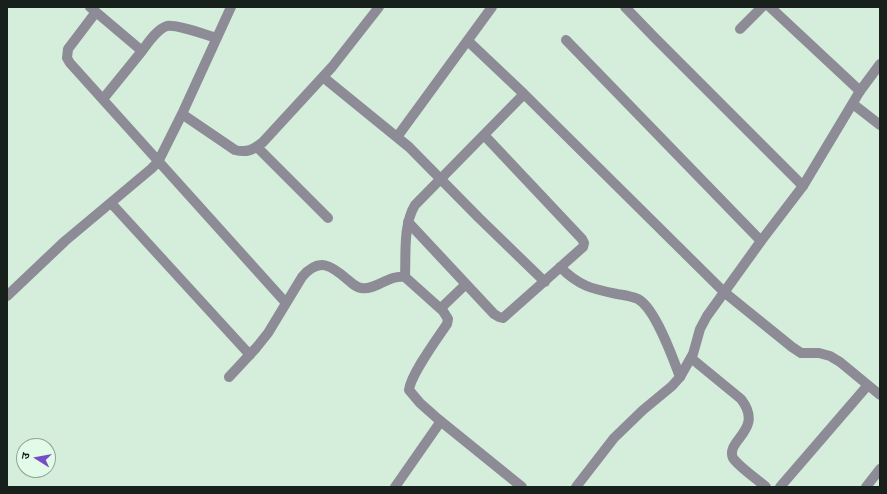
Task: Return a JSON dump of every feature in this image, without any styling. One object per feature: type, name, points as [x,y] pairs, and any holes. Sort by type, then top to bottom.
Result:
[{"type":"street","points":[[7,296],[65,241],[158,162],[232,7]]},
{"type":"street","points":[[182,114],[234,150],[244,152],[253,150],[323,77],[379,7]]},
{"type":"street","points":[[397,137],[492,7]]},
{"type":"street","points":[[625,7],[803,186]]},
{"type":"street","points":[[740,29],[762,7]]},
{"type":"street","points":[[770,7],[860,92]]},
{"type":"street","points":[[142,51],[93,10],[68,49],[67,58],[158,162],[286,303]]},
{"type":"street","points":[[103,99],[142,51],[166,26],[174,26],[217,38]]},
{"type":"street","points":[[566,40],[761,241]]},
{"type":"street","points":[[468,41],[524,94],[724,292],[792,347],[801,352],[819,353],[830,356],[880,395]]},
{"type":"street","points":[[576,487],[614,438],[680,377],[691,358],[700,329],[724,292],[803,186],[860,92],[878,69]]},
{"type":"street","points":[[323,77],[408,147],[545,282]]},
{"type":"street","points":[[405,277],[408,222],[415,206],[524,94]]},
{"type":"street","points":[[853,104],[880,125]]},
{"type":"street","points":[[408,222],[494,314],[503,318],[583,247],[584,243],[582,239],[484,135]]},
{"type":"street","points":[[257,147],[328,218]]},
{"type":"street","points":[[111,202],[250,355]]},
{"type":"street","points":[[229,377],[268,334],[302,277],[309,269],[318,265],[326,264],[335,268],[355,286],[361,288],[368,288],[399,276],[405,277],[441,308],[447,315],[448,319],[447,324],[410,384],[410,390],[420,403],[522,487]]},
{"type":"street","points":[[560,268],[576,281],[590,288],[630,296],[645,304],[661,331],[680,377]]},
{"type":"street","points":[[441,308],[466,284]]},
{"type":"street","points":[[691,358],[741,399],[748,407],[749,423],[732,449],[733,457],[766,487]]},
{"type":"street","points":[[780,487],[868,385]]},
{"type":"street","points":[[394,487],[441,421]]},
{"type":"street","points":[[866,487],[880,469]]}]
